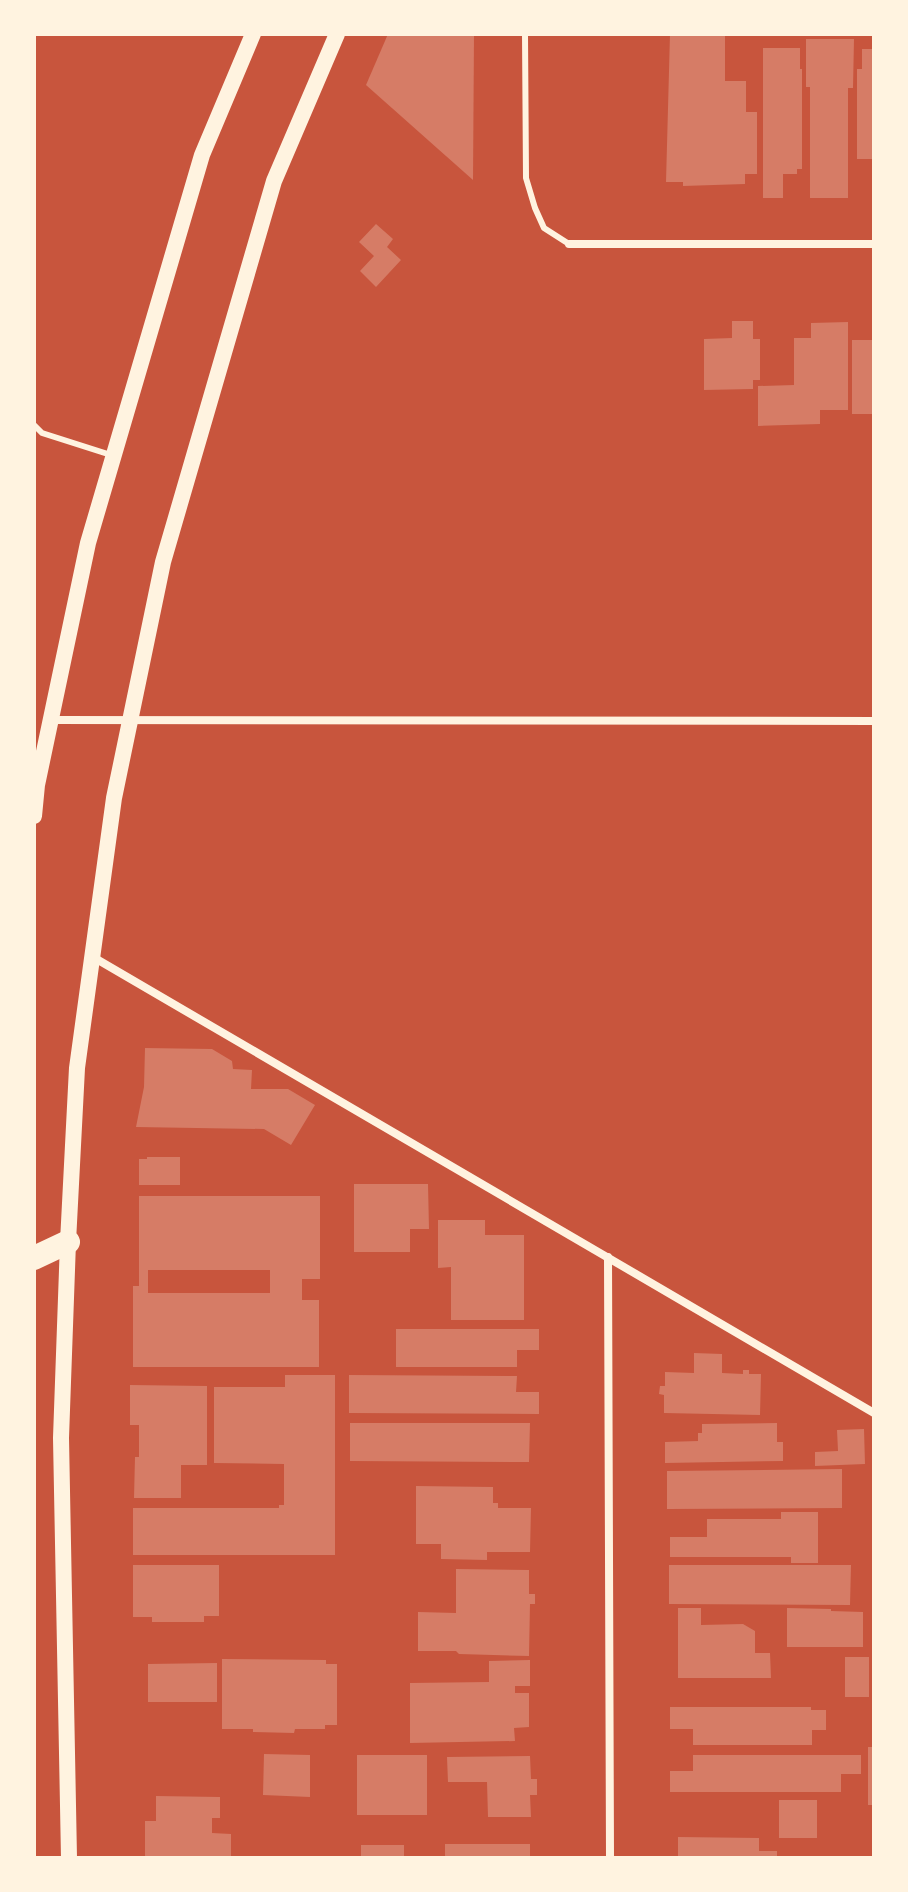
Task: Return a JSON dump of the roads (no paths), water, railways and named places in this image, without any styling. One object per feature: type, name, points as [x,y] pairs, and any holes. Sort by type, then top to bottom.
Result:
[{"type":"highway","points":[[34,1258],[68,1242]]},
{"type":"main road","points":[[34,816],[37,785],[88,543],[202,155],[253,34]]},
{"type":"main road","points":[[69,1858],[61,1438],[68,1242],[77,1068],[114,798],[163,562],[274,181],[337,34]]},
{"type":"street","points":[[569,244],[874,244]]},
{"type":"street","points":[[51,720],[874,721]]},
{"type":"street","points":[[92,957],[874,1413]]},
{"type":"street","points":[[608,1257],[610,1858]]},
{"type":"lane","points":[[525,34],[526,178],[544,228],[569,244]]},
{"type":"lane","points":[[34,425],[42,433],[114,456]]}]
